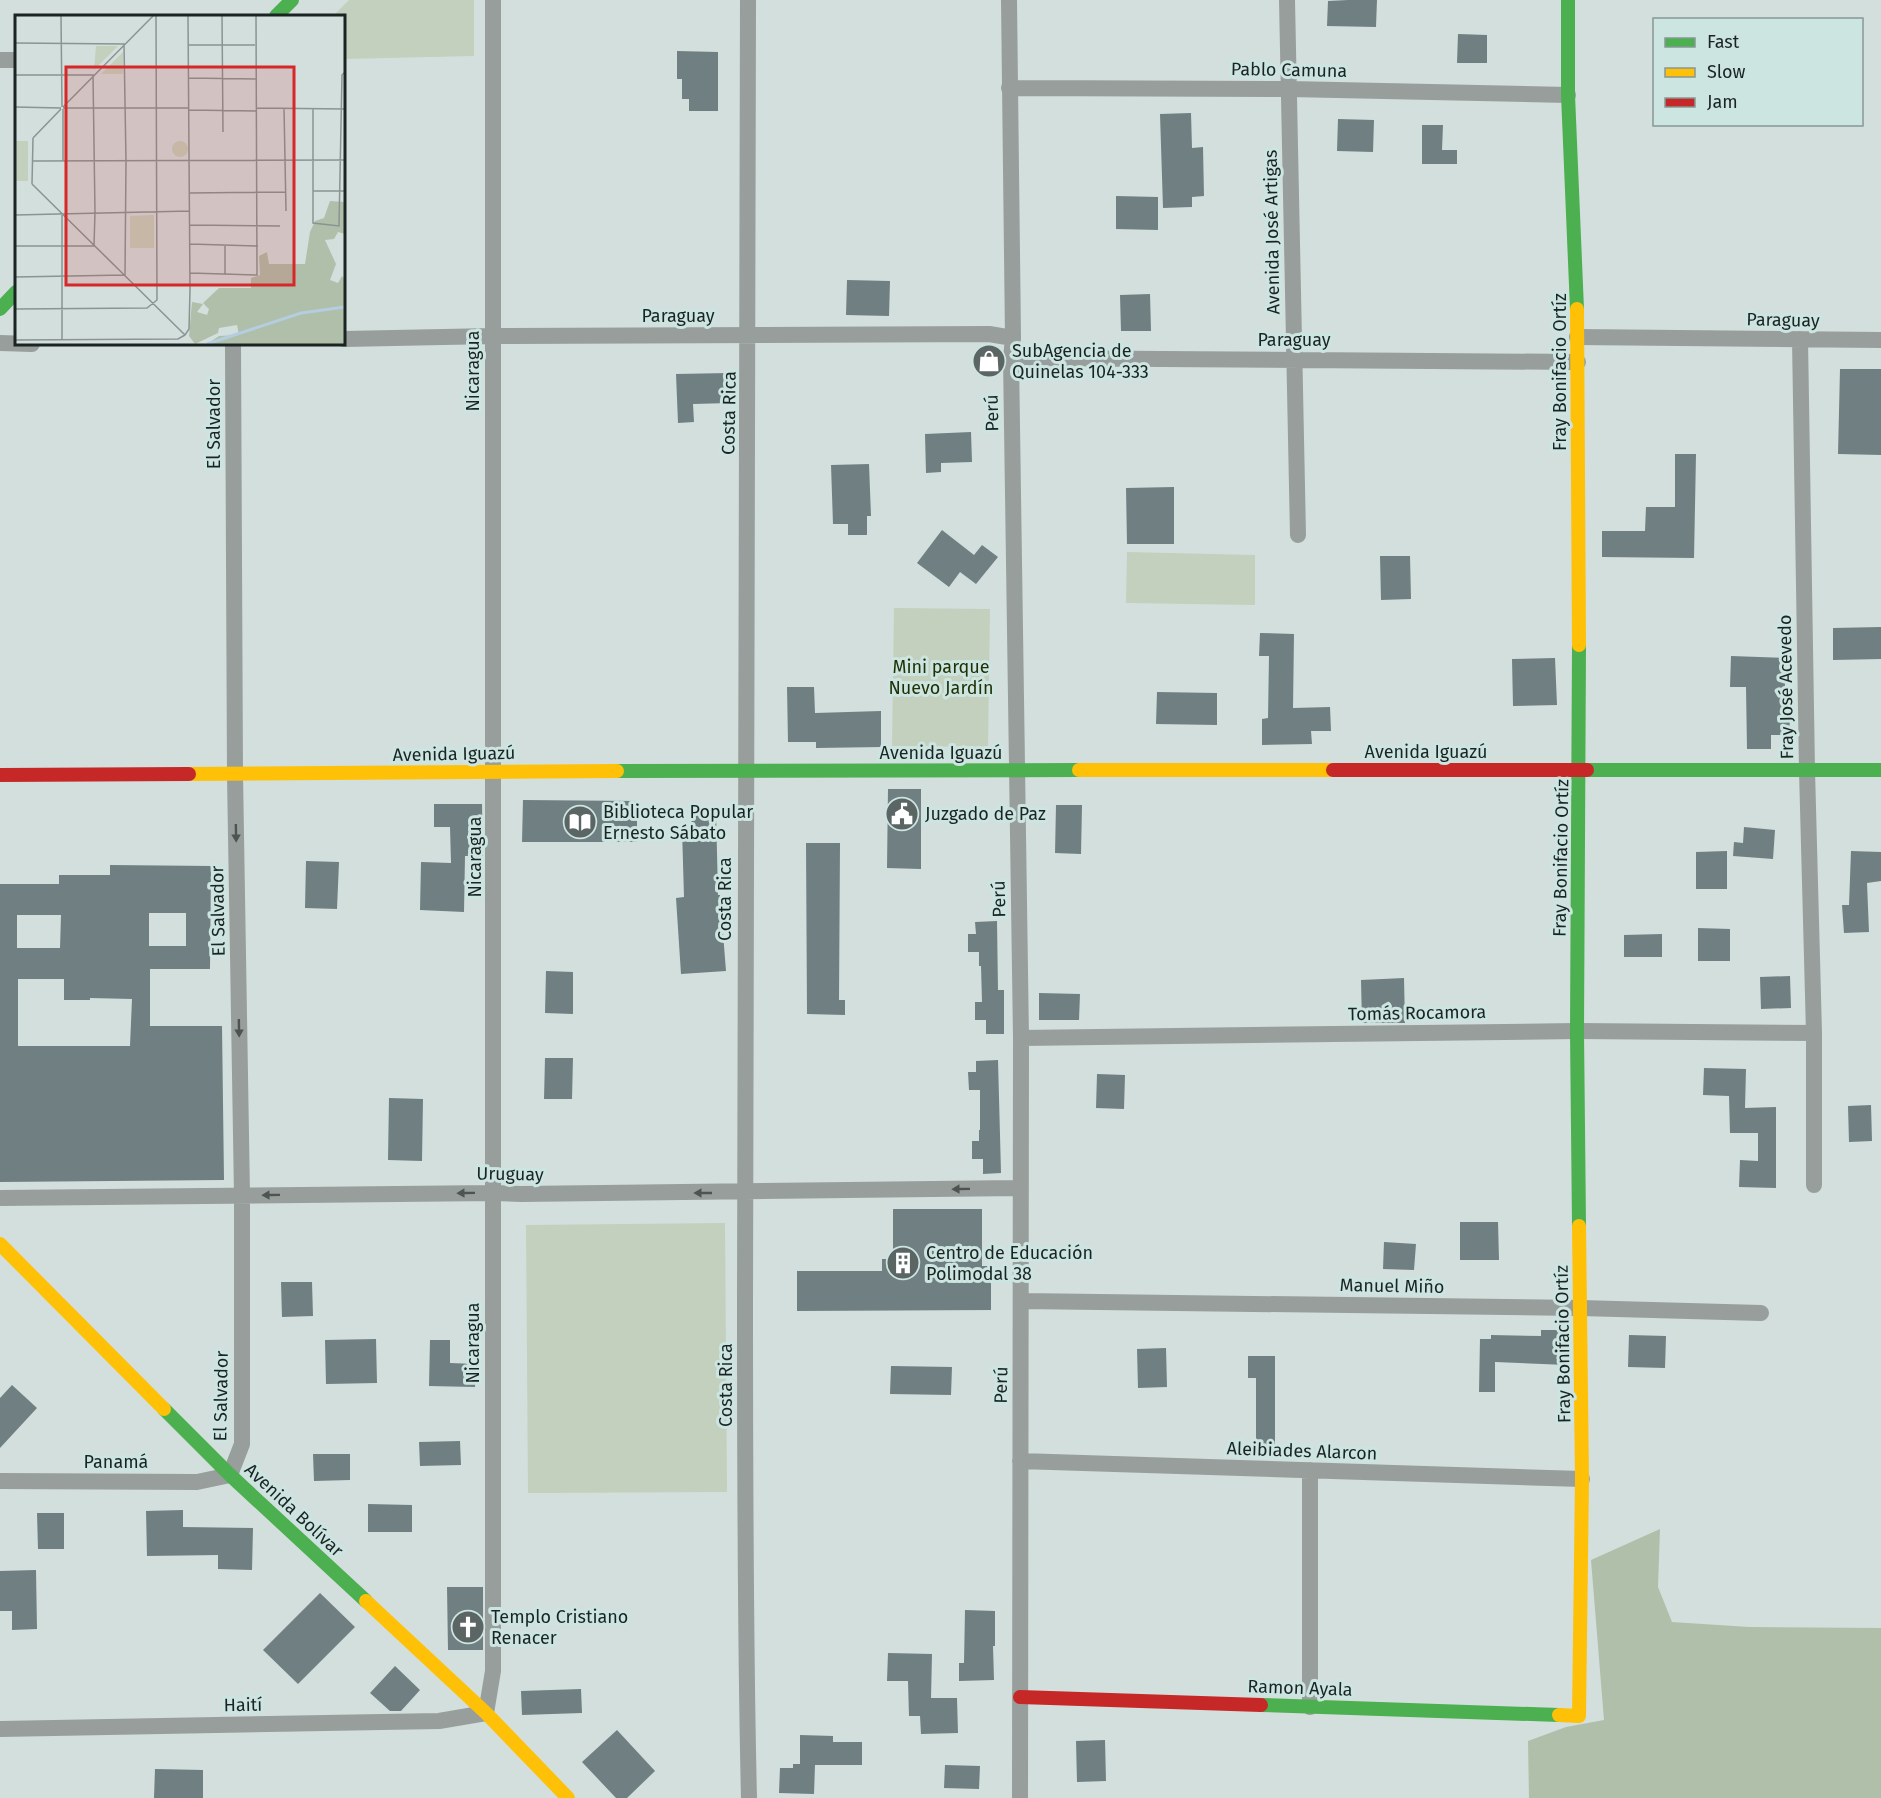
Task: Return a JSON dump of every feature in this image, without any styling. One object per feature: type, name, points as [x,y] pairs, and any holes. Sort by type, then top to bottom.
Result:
[{"type":"main road","points":[[277,15],[292,0]]},
{"type":"main road","name":"Fray Bonifacio Ortíz","points":[[1568,0],[1568,95],[1577,280],[1578,362],[1580,770],[1576,1031],[1582,1479],[1579,1716]]},
{"type":"main road","points":[[0,309],[15,293]]},
{"type":"main road","name":"Avenida Iguazú","points":[[0,775],[744,770],[1881,771]]},
{"type":"main road","name":"Avenida Bolívar","points":[[0,1244],[230,1475],[486,1713],[568,1798]]},
{"type":"main road","name":"Ramon Ayala","points":[[1020,1697],[1579,1716]]},
{"type":"street","name":"Nicaragua","points":[[486,1713],[493,1671],[493,0]]},
{"type":"street","name":"Costa Rica","points":[[748,0],[749,336],[744,770],[744,1193],[746,1658],[749,1798]]},
{"type":"street","name":"Perú","points":[[1009,0],[1013,338],[1011,358],[1021,1038],[1020,1798]]},
{"type":"street","name":"Avenida José Artigas","points":[[1287,0],[1298,535]]},
{"type":"street","name":"Pablo Camuna","points":[[1009,88],[1289,88],[1568,95]]},
{"type":"street","name":"Paraguay","points":[[345,339],[493,336],[989,334],[1013,338]]},
{"type":"street","name":"Paraguay","points":[[1577,337],[1881,340]]},
{"type":"street","name":"Fray José Acevedo","points":[[1800,339],[1814,1033],[1814,1185]]},
{"type":"street","points":[[0,343],[15,343]]},
{"type":"street","name":"El Salvador","points":[[230,1475],[242,1444],[242,1195],[235,775],[233,345]]},
{"type":"street","name":"Paraguay","points":[[1011,358],[1578,362]]},
{"type":"street","name":"Tomás Rocamora","points":[[1021,1038],[1576,1031],[1814,1033]]},
{"type":"street","name":"Uruguay","points":[[0,1198],[744,1193],[1020,1188]]},
{"type":"street","name":"Manuel Miño","points":[[1022,1302],[1580,1308],[1761,1313]]},
{"type":"street","name":"Aleibiades Alarcon","points":[[1020,1461],[1582,1479]]},
{"type":"street","points":[[1310,1470],[1310,1707]]},
{"type":"street","name":"Panamá","points":[[0,1480],[197,1482],[230,1475]]},
{"type":"street","name":"Haití","points":[[0,1729],[439,1721],[486,1713]]},
{"type":"green space","points":[[349,0],[474,0],[474,56],[345,59],[345,15],[334,15]]},
{"type":"green space","points":[[1127,552],[1255,555],[1255,605],[1126,603]]},
{"type":"green space","name":"Mini parque Nuevo Jardín","points":[[894,608],[990,609],[988,747],[892,746]]},
{"type":"green space","points":[[725,1223],[727,1492],[528,1493],[526,1225]]},
{"type":"green space","points":[[1660,1529],[1658,1587],[1672,1622],[1749,1627],[1881,1628],[1881,1798],[1529,1798],[1528,1741],[1566,1727],[1604,1720],[1591,1560]]},
{"type":"building","points":[[1377,0],[1376,27],[1327,26],[1328,1]]},
{"type":"building","points":[[1458,34],[1487,35],[1487,63],[1457,63]]},
{"type":"building","points":[[677,51],[718,52],[718,111],[689,111],[689,99],[682,99],[682,79],[677,79]]},
{"type":"building","points":[[1191,113],[1192,148],[1203,147],[1204,196],[1192,197],[1192,207],[1163,208],[1160,114]]},
{"type":"building","points":[[1338,119],[1374,120],[1373,152],[1337,151]]},
{"type":"building","points":[[1422,125],[1443,125],[1442,150],[1457,150],[1457,164],[1422,164]]},
{"type":"building","points":[[1116,196],[1158,197],[1158,230],[1116,229]]},
{"type":"building","points":[[847,280],[890,281],[889,316],[846,315]]},
{"type":"building","points":[[1150,294],[1151,331],[1121,331],[1120,295]]},
{"type":"building","points":[[1840,369],[1881,369],[1881,455],[1838,454]]},
{"type":"building","points":[[729,373],[730,403],[693,404],[694,422],[678,423],[676,374]]},
{"type":"building","points":[[971,432],[972,462],[941,463],[941,472],[926,473],[925,434]]},
{"type":"building","points":[[1675,454],[1696,454],[1694,558],[1602,557],[1602,531],[1645,531],[1646,507],[1675,507]]},
{"type":"building","points":[[869,464],[871,516],[867,516],[867,535],[848,535],[848,524],[833,524],[831,465]]},
{"type":"building","points":[[1174,487],[1174,544],[1127,544],[1126,488]]},
{"type":"building","points":[[942,530],[974,555],[982,545],[998,557],[976,584],[960,572],[949,587],[917,563]]},
{"type":"building","points":[[1380,556],[1410,556],[1411,599],[1381,600]]},
{"type":"building","points":[[1881,627],[1881,659],[1833,660],[1833,628]]},
{"type":"building","points":[[1260,633],[1294,634],[1293,708],[1330,707],[1331,731],[1311,731],[1312,744],[1262,745],[1262,719],[1268,718],[1269,656],[1259,656]]},
{"type":"building","points":[[1731,656],[1785,658],[1785,700],[1789,700],[1790,735],[1771,735],[1771,749],[1747,749],[1746,687],[1730,687]]},
{"type":"building","points":[[1555,658],[1557,705],[1513,706],[1512,659]]},
{"type":"building","points":[[787,687],[814,687],[815,713],[881,711],[881,747],[816,748],[816,742],[788,742]]},
{"type":"building","points":[[1157,692],[1217,693],[1217,725],[1156,724]]},
{"type":"building","points":[[888,789],[921,789],[921,869],[887,868]]},
{"type":"building","name":"Biblioteca Popular Ernesto Sábato","points":[[523,800],[637,801],[637,842],[522,842]]},
{"type":"building","points":[[434,804],[482,804],[483,856],[465,856],[464,912],[420,910],[421,862],[451,863],[450,827],[434,827]]},
{"type":"building","points":[[1056,805],[1082,805],[1081,854],[1055,853]]},
{"type":"building","points":[[691,811],[716,811],[718,895],[720,895],[726,971],[681,974],[676,898],[684,897],[682,829],[692,829]]},
{"type":"building","points":[[1744,827],[1775,830],[1773,859],[1733,856],[1734,842],[1743,843]]},
{"type":"building","points":[[806,843],[840,843],[839,1000],[845,1000],[845,1015],[807,1014]]},
{"type":"building","points":[[1727,851],[1727,889],[1696,889],[1696,852]]},
{"type":"building","points":[[1851,851],[1881,852],[1881,881],[1867,883],[1869,932],[1844,933],[1842,905],[1849,905]]},
{"type":"building","points":[[306,861],[339,862],[337,909],[305,908]]},
{"type":"building","points":[[110,865],[211,866],[210,969],[150,969],[150,1026],[222,1026],[224,1180],[0,1182],[0,884],[59,884],[59,875],[110,875]],"holes":[[[149,913],[186,913],[186,946],[149,946]],[[17,915],[61,915],[60,948],[17,948]],[[18,979],[64,979],[64,1000],[132,999],[130,1046],[18,1046]]]},
{"type":"building","points":[[997,921],[998,990],[1004,990],[1004,1034],[986,1034],[986,1020],[975,1020],[975,1002],[982,1002],[981,966],[979,966],[979,952],[968,952],[968,934],[976,934],[975,922]]},
{"type":"building","points":[[1698,928],[1730,929],[1730,961],[1698,961]]},
{"type":"building","points":[[1662,934],[1662,957],[1624,957],[1624,935]]},
{"type":"building","points":[[546,971],[573,972],[573,1014],[545,1013]]},
{"type":"building","points":[[1790,976],[1791,1008],[1761,1009],[1760,977]]},
{"type":"building","points":[[1404,978],[1405,1023],[1362,1023],[1361,980]]},
{"type":"building","points":[[1039,993],[1080,994],[1079,1020],[1039,1020]]},
{"type":"building","points":[[545,1058],[573,1058],[572,1099],[544,1099]]},
{"type":"building","points":[[998,1060],[1001,1173],[983,1174],[983,1159],[972,1159],[972,1141],[979,1141],[980,1090],[969,1090],[968,1072],[976,1072],[976,1061]]},
{"type":"building","points":[[1704,1068],[1746,1069],[1745,1108],[1776,1107],[1776,1188],[1739,1187],[1740,1160],[1758,1161],[1758,1133],[1730,1133],[1729,1096],[1703,1095]]},
{"type":"building","points":[[1097,1074],[1125,1075],[1124,1109],[1096,1108]]},
{"type":"building","points":[[389,1098],[423,1099],[422,1161],[388,1160]]},
{"type":"building","points":[[1871,1105],[1872,1141],[1849,1142],[1848,1106]]},
{"type":"building","name":"Centro de Educación Polimodal 38","points":[[893,1209],[982,1209],[982,1266],[991,1266],[991,1310],[797,1311],[797,1271],[882,1271],[882,1259],[893,1259]]},
{"type":"building","points":[[1460,1222],[1498,1222],[1499,1260],[1460,1260]]},
{"type":"building","points":[[1384,1242],[1416,1244],[1414,1270],[1383,1269]]},
{"type":"building","points":[[281,1282],[312,1282],[313,1316],[282,1317]]},
{"type":"building","points":[[1541,1330],[1567,1330],[1567,1365],[1495,1362],[1495,1392],[1479,1392],[1480,1339],[1491,1339],[1491,1335],[1541,1336]]},
{"type":"building","points":[[1629,1335],[1666,1336],[1665,1368],[1628,1367]]},
{"type":"building","points":[[376,1339],[377,1383],[326,1384],[325,1340]]},
{"type":"building","points":[[430,1340],[450,1340],[450,1363],[476,1364],[475,1387],[429,1386]]},
{"type":"building","points":[[1166,1348],[1167,1387],[1138,1388],[1137,1349]]},
{"type":"building","points":[[1248,1356],[1275,1356],[1275,1455],[1256,1455],[1256,1378],[1248,1378]]},
{"type":"building","points":[[891,1366],[952,1367],[951,1395],[890,1394]]},
{"type":"building","points":[[12,1385],[37,1408],[0,1448],[0,1398]]},
{"type":"building","points":[[460,1441],[461,1465],[420,1466],[419,1442]]},
{"type":"building","points":[[313,1454],[350,1454],[350,1480],[314,1481]]},
{"type":"building","points":[[368,1504],[412,1505],[412,1532],[368,1532]]},
{"type":"building","points":[[183,1510],[183,1527],[253,1528],[252,1570],[218,1569],[218,1555],[147,1556],[146,1511]]},
{"type":"building","points":[[37,1513],[64,1513],[64,1549],[38,1549]]},
{"type":"building","points":[[36,1570],[37,1629],[12,1630],[12,1611],[0,1611],[0,1571]]},
{"type":"building","points":[[447,1587],[483,1587],[483,1650],[448,1650]]},
{"type":"building","points":[[320,1593],[355,1627],[298,1684],[263,1650]]},
{"type":"building","points":[[965,1610],[995,1611],[994,1680],[959,1681],[959,1663],[964,1663]]},
{"type":"building","points":[[888,1653],[932,1654],[931,1698],[957,1698],[958,1733],[921,1734],[920,1716],[909,1716],[908,1681],[887,1681]]},
{"type":"building","points":[[395,1666],[420,1690],[401,1711],[390,1711],[370,1693]]},
{"type":"building","points":[[581,1689],[582,1713],[522,1715],[521,1691]]},
{"type":"building","points":[[617,1730],[655,1771],[627,1798],[616,1798],[582,1762]]},
{"type":"building","points":[[800,1735],[833,1736],[833,1742],[862,1742],[862,1765],[815,1765],[814,1794],[779,1793],[780,1768],[793,1768],[793,1764],[800,1764]]},
{"type":"building","points":[[1105,1740],[1106,1781],[1077,1782],[1076,1741]]},
{"type":"building","points":[[945,1765],[980,1766],[979,1789],[944,1788]]},
{"type":"building","points":[[155,1769],[203,1770],[203,1798],[154,1798]]},
{"type":"traffic: fast","points":[[277,15],[292,0]]},
{"type":"traffic: fast","points":[[1568,0],[1568,95],[1577,309]]},
{"type":"traffic: fast","points":[[0,309],[15,293]]},
{"type":"traffic: fast","points":[[1579,645],[1577,1031],[1579,1226]]},
{"type":"traffic: fast","points":[[617,771],[1079,770]]},
{"type":"traffic: fast","points":[[1587,770],[1881,770]]},
{"type":"traffic: fast","points":[[164,1409],[230,1475],[366,1601]]},
{"type":"traffic: fast","points":[[1261,1705],[1559,1715]]},
{"type":"traffic: slow","points":[[1577,309],[1579,645]]},
{"type":"traffic: slow","points":[[1079,770],[1333,770]]},
{"type":"traffic: slow","points":[[189,774],[617,771]]},
{"type":"traffic: slow","points":[[1559,1715],[1579,1716],[1582,1479],[1579,1226]]},
{"type":"traffic: slow","points":[[0,1244],[164,1409]]},
{"type":"traffic: slow","points":[[366,1601],[486,1713],[568,1798]]},
{"type":"traffic: jam","points":[[1333,770],[1587,770]]},
{"type":"traffic: jam","points":[[0,775],[189,774]]},
{"type":"traffic: jam","points":[[1020,1697],[1261,1705]]},
{"type":"place","name":"SubAgencia de Quinelas 104-333","points":[[989,361]]},
{"type":"place","name":"Juzgado de Paz","points":[[902,814]]},
{"type":"place","name":"Biblioteca Popular Ernesto Sábato","points":[[580,822]]},
{"type":"place","name":"Centro de Educación Polimodal 38","points":[[903,1263]]},
{"type":"place","name":"Templo Cristiano Renacer","points":[[468,1627]]}]
